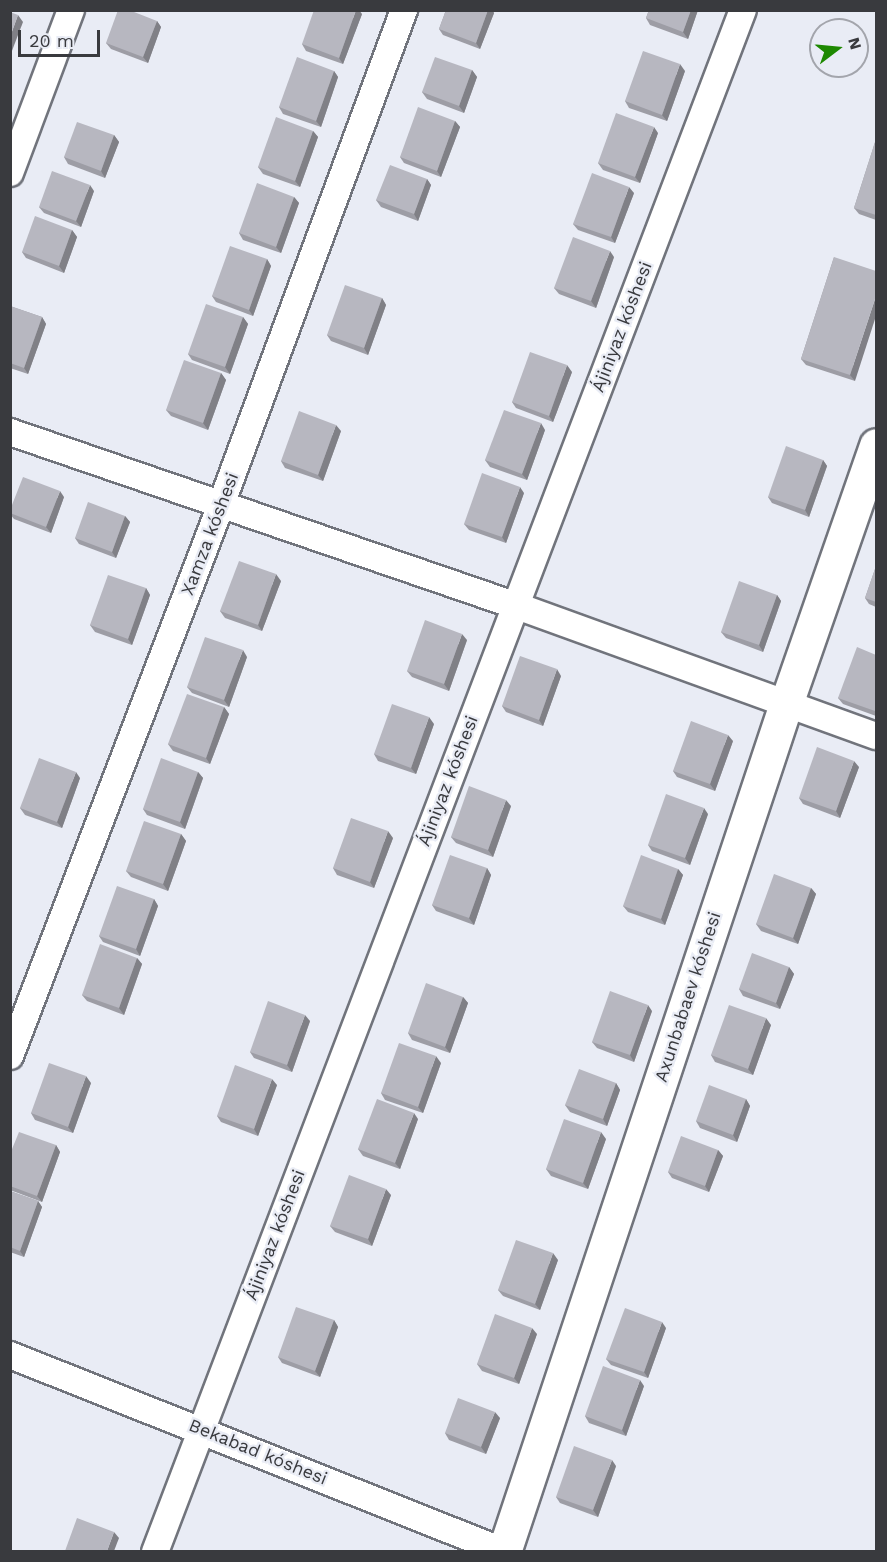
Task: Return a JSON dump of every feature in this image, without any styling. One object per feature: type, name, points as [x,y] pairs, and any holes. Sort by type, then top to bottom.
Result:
[{"type":"street","points":[[10,173],[71,10]]},
{"type":"street","name":"Xamza kóshesi","points":[[10,1056],[221,505],[404,10]]},
{"type":"street","name":"Ájiniyaz kóshesi","points":[[154,1551],[743,10]]},
{"type":"street","points":[[10,432],[514,605],[876,736]]},
{"type":"street","name":"Axunbabaev kóshesi","points":[[504,1551],[786,704],[876,445]]},
{"type":"street","name":"Bekabad kóshesi","points":[[10,1355],[201,1428],[504,1551]]},
{"type":"building","points":[[118,10],[129,10],[157,21],[143,57],[106,43]]},
{"type":"building","points":[[314,10],[356,10],[339,58],[302,44]]},
{"type":"building","points":[[446,10],[488,10],[476,43],[439,29]]},
{"type":"building","points":[[649,10],[691,10],[683,32],[646,18]]},
{"type":"building","points":[[10,12],[18,15],[10,37]]},
{"type":"building","points":[[643,51],[680,64],[662,115],[625,101]]},
{"type":"building","points":[[297,57],[334,71],[316,121],[279,107]]},
{"type":"building","points":[[435,57],[472,70],[459,106],[422,92]]},
{"type":"building","points":[[418,107],[455,121],[437,171],[400,157]]},
{"type":"building","points":[[616,113],[654,127],[635,177],[598,163]]},
{"type":"building","points":[[276,117],[313,131],[295,181],[258,167]]},
{"type":"building","points":[[77,122],[114,135],[101,171],[64,157]]},
{"type":"building","points":[[876,139],[876,215],[854,208]]},
{"type":"building","points":[[390,165],[427,179],[414,214],[376,200]]},
{"type":"building","points":[[52,171],[90,185],[76,221],[39,207]]},
{"type":"building","points":[[592,173],[629,187],[611,237],[573,224]]},
{"type":"building","points":[[257,183],[294,197],[276,247],[239,233]]},
{"type":"building","points":[[35,216],[72,230],[59,266],[22,252]]},
{"type":"building","points":[[573,237],[610,251],[591,301],[554,288]]},
{"type":"building","points":[[230,246],[267,259],[249,310],[212,296]]},
{"type":"building","points":[[834,257],[876,271],[876,296],[850,375],[801,359]]},
{"type":"building","points":[[345,285],[382,298],[364,348],[327,335]]},
{"type":"building","points":[[206,304],[243,317],[225,367],[188,354]]},
{"type":"building","points":[[10,306],[42,317],[24,368],[10,363]]},
{"type":"building","points":[[530,352],[567,365],[549,416],[512,402]]},
{"type":"building","points":[[184,360],[221,373],[203,423],[166,410]]},
{"type":"building","points":[[504,410],[541,423],[522,474],[485,460]]},
{"type":"building","points":[[299,411],[336,425],[318,475],[281,461]]},
{"type":"building","points":[[786,446],[823,460],[805,510],[768,497]]},
{"type":"building","points":[[482,473],[520,487],[502,537],[464,524]]},
{"type":"building","points":[[23,477],[60,491],[46,527],[10,513]]},
{"type":"building","points":[[88,502],[125,516],[112,552],[75,538]]},
{"type":"building","points":[[239,561],[276,574],[258,625],[220,611]]},
{"type":"building","points":[[876,566],[876,602],[865,598]]},
{"type":"building","points":[[108,575],[146,588],[128,639],[90,625]]},
{"type":"building","points":[[739,581],[777,595],[759,645],[721,632]]},
{"type":"building","points":[[425,620],[462,634],[444,684],[407,671]]},
{"type":"building","points":[[205,637],[243,650],[224,700],[187,687]]},
{"type":"building","points":[[857,647],[876,655],[875,711],[838,698]]},
{"type":"building","points":[[520,656],[557,669],[539,720],[502,706]]},
{"type":"building","points":[[187,694],[224,707],[206,758],[168,744]]},
{"type":"building","points":[[392,704],[429,717],[411,768],[374,754]]},
{"type":"building","points":[[691,721],[728,735],[710,784],[673,771]]},
{"type":"building","points":[[817,747],[854,761],[836,811],[799,798]]},
{"type":"building","points":[[39,758],[76,772],[57,822],[20,808]]},
{"type":"building","points":[[161,758],[198,772],[180,822],[143,809]]},
{"type":"building","points":[[469,786],[506,800],[488,850],[451,837]]},
{"type":"building","points":[[666,794],[704,808],[685,858],[648,845]]},
{"type":"building","points":[[351,818],[388,831],[370,882],[333,868]]},
{"type":"building","points":[[144,821],[181,834],[163,884],[126,871]]},
{"type":"building","points":[[450,855],[487,868],[469,918],[432,905]]},
{"type":"building","points":[[641,855],[678,869],[661,919],[623,906]]},
{"type":"building","points":[[774,874],[811,888],[793,938],[756,924]]},
{"type":"building","points":[[117,886],[154,899],[136,949],[99,936]]},
{"type":"building","points":[[100,944],[137,958],[119,1008],[82,995]]},
{"type":"building","points":[[752,953],[789,967],[776,1003],[739,989]]},
{"type":"building","points":[[426,983],[463,997],[445,1047],[408,1033]]},
{"type":"building","points":[[610,991],[648,1005],[630,1055],[592,1042]]},
{"type":"building","points":[[268,1001],[305,1015],[287,1065],[250,1052]]},
{"type":"building","points":[[729,1005],[766,1018],[748,1069],[711,1055]]},
{"type":"building","points":[[399,1043],[436,1056],[418,1107],[381,1093]]},
{"type":"building","points":[[49,1063],[86,1076],[68,1127],[31,1113]]},
{"type":"building","points":[[235,1065],[272,1079],[254,1129],[217,1116]]},
{"type":"building","points":[[579,1069],[616,1083],[603,1119],[565,1105]]},
{"type":"building","points":[[709,1085],[746,1099],[733,1135],[696,1121]]},
{"type":"building","points":[[377,1099],[414,1113],[395,1163],[358,1149]]},
{"type":"building","points":[[564,1119],[601,1132],[583,1183],[546,1169]]},
{"type":"building","points":[[19,1132],[56,1145],[37,1196],[10,1186],[10,1154]]},
{"type":"building","points":[[681,1136],[718,1150],[705,1186],[668,1172]]},
{"type":"building","points":[[349,1175],[386,1189],[368,1239],[330,1226]]},
{"type":"building","points":[[10,1191],[38,1201],[20,1251],[10,1247]]},
{"type":"building","points":[[516,1240],[553,1253],[535,1304],[498,1290]]},
{"type":"building","points":[[296,1307],[334,1320],[315,1371],[278,1357]]},
{"type":"building","points":[[625,1308],[662,1322],[644,1372],[606,1359]]},
{"type":"building","points":[[495,1314],[532,1328],[514,1378],[477,1364]]},
{"type":"building","points":[[603,1366],[640,1380],[622,1430],[585,1416]]},
{"type":"building","points":[[458,1398],[495,1412],[481,1447],[445,1433]]},
{"type":"building","points":[[574,1446],[612,1460],[593,1510],[556,1497]]},
{"type":"building","points":[[77,1518],[114,1532],[107,1551],[65,1551]]}]
